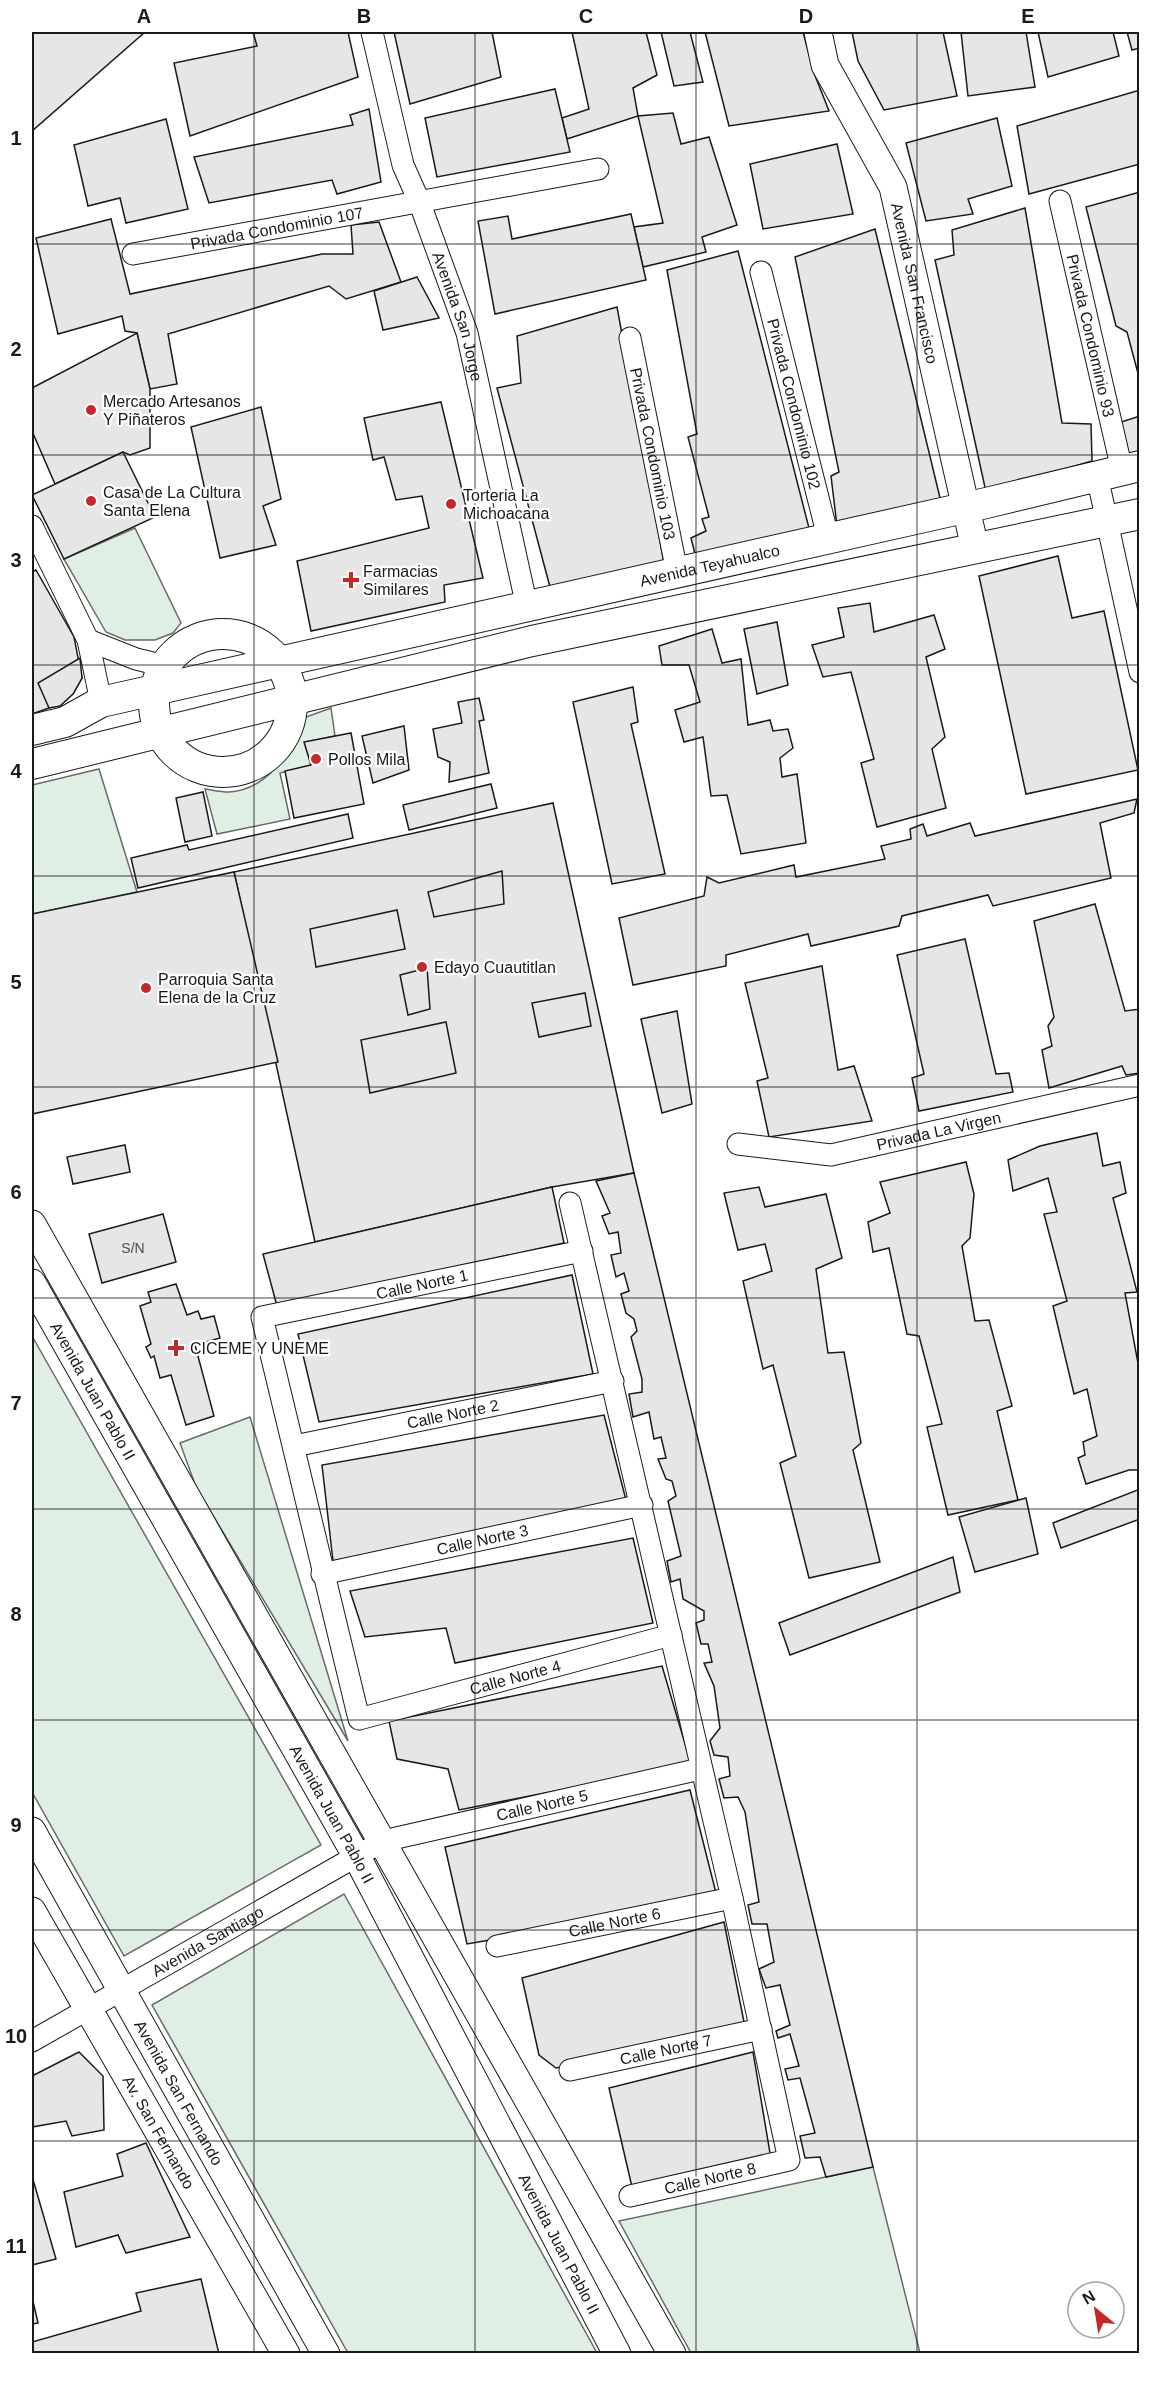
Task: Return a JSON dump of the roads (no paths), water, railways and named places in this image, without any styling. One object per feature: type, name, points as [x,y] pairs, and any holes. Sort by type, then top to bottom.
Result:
[{"type":"main road","name":"Avenida Teyahualco","points":[[32,729],[65,722],[101,702],[159,678],[280,662],[1120,471]]},
{"type":"main road","points":[[32,764],[532,641],[1140,514]]},
{"type":"main road","points":[[217,634],[241,636],[256,642],[280,662],[287,674],[293,700],[289,727],[275,751],[253,767],[226,773],[199,769],[171,751],[159,733],[153,705],[159,678],[177,651],[194,640],[217,634]]},
{"type":"street","name":"Avenida San Jorge","points":[[372,32],[403,165],[419,201],[467,333],[526,607]]},
{"type":"street","name":"Avenida San Francisco","points":[[818,32],[825,65],[893,186],[975,548]]},
{"type":"street","name":"Privada Condominio 107","points":[[133,254],[598,169]]},
{"type":"street","name":"Privada Condominio 93","points":[[1060,201],[1120,471],[1107,521],[1140,672]]},
{"type":"street","name":"Privada Condominio 102","points":[[761,272],[828,537]]},
{"type":"street","name":"Privada Condominio 103","points":[[630,338],[677,572]]},
{"type":"street","points":[[32,526],[88,640],[101,702]]},
{"type":"street","points":[[88,640],[136,659],[159,678]]},
{"type":"street","name":"Privada La Virgen","points":[[738,1143],[831,1155],[1140,1085]]},
{"type":"street","points":[[570,1203],[642,1505],[700,1769],[761,2029]]},
{"type":"street","points":[[32,1224],[672,2354]]},
{"type":"street","name":"Calle Norte 1","points":[[294,1446],[262,1317],[582,1251]]},
{"type":"street","name":"Avenida Juan Pablo II","points":[[32,1283],[357,1857],[617,2354]]},
{"type":"street","name":"Calle Norte 2","points":[[294,1446],[613,1381]]},
{"type":"street","points":[[294,1446],[322,1574]]},
{"type":"street","name":"Calle Norte 3","points":[[322,1574],[642,1505]]},
{"type":"street","name":"Calle Norte 4","points":[[322,1574],[359,1719],[671,1635]]},
{"type":"street","name":"Calle Norte 5","points":[[383,1841],[700,1769]]},
{"type":"street","name":"Avenida San Fernando","points":[[32,1831],[326,2354]]},
{"type":"street","name":"Avenida Santiago","points":[[32,2041],[383,1841]]},
{"type":"street","name":"Calle Norte 6","points":[[497,1946],[732,1898]]},
{"type":"street","name":"Av. San Fernando","points":[[32,1911],[286,2354]]},
{"type":"street","name":"Calle Norte 7","points":[[570,2070],[761,2029]]},
{"type":"street","name":"Calle Norte 8","points":[[630,2196],[789,2160],[761,2029]]},
{"type":"place","name":"Mercado Artesanos Y Piñateros","points":[[91,410]]},
{"type":"place","name":"Casa de La Cultura Santa Elena","points":[[91,501]]},
{"type":"place","name":"Torteria La Michoacana","points":[[451,504]]},
{"type":"place","name":"Farmacias Similares","points":[[351,580]]},
{"type":"place","name":"Pollos Mila","points":[[316,759]]},
{"type":"place","name":"Edayo Cuautitlan","points":[[422,967]]},
{"type":"place","name":"Parroquia Santa Elena de la Cruz","points":[[146,988]]},
{"type":"place","name":"CICEME Y UNEME","points":[[176,1348]]}]
